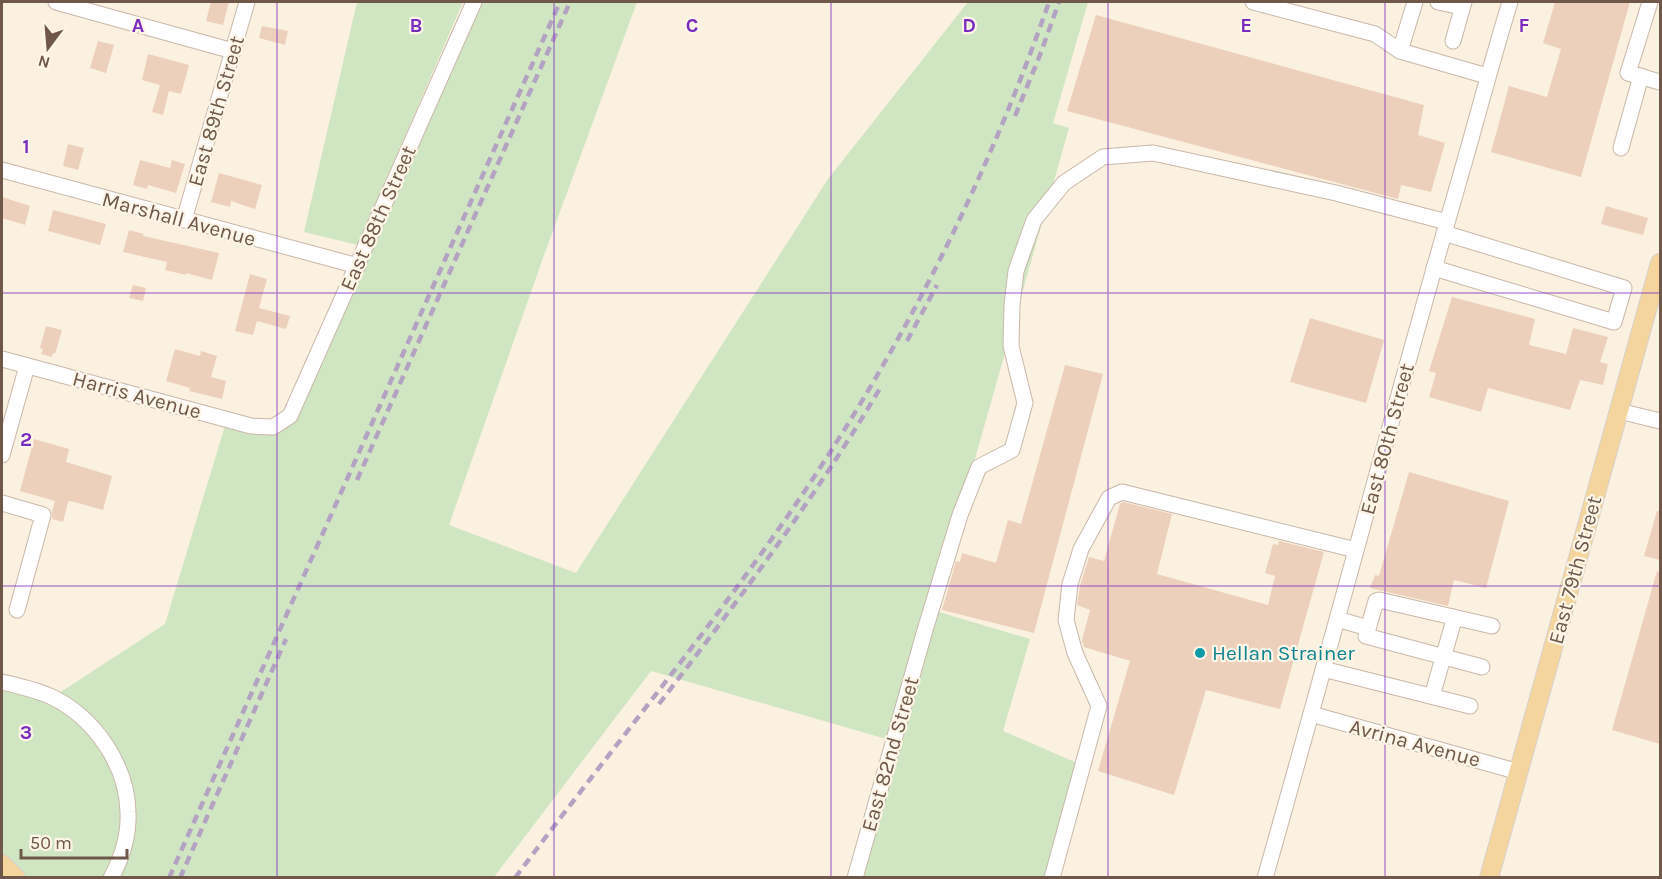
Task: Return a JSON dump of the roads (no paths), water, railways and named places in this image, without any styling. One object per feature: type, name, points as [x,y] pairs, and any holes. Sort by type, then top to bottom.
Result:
[{"type":"main road","name":"East 79th Street","points":[[1489,878],[1660,263]]},
{"type":"main road","points":[[2,864],[16,878]]},
{"type":"street","points":[[56,2],[233,51]]},
{"type":"street","name":"East 89th Street","points":[[184,220],[247,2]]},
{"type":"street","name":"East 88th Street","points":[[273,427],[290,416],[474,2]]},
{"type":"street","points":[[1253,2],[1375,34],[1400,51],[1487,76]]},
{"type":"street","points":[[1400,51],[1415,2]]},
{"type":"street","points":[[1438,2],[1463,4],[1453,41]]},
{"type":"street","name":"East 80th Street","points":[[1265,878],[1487,76],[1510,2]]},
{"type":"street","points":[[1650,2],[1628,73],[1660,82]]},
{"type":"street","points":[[1645,17],[1660,22]]},
{"type":"street","points":[[1621,148],[1641,76]]},
{"type":"street","name":"East 82nd Street","points":[[855,878],[960,515],[979,467],[1012,450],[1025,403],[1011,346],[1012,305],[1017,272],[1034,220],[1064,183],[1103,157],[1153,153],[1336,193],[1624,288],[1614,322],[1434,268]]},
{"type":"street","name":"Marshall Avenue","points":[[2,170],[358,266]]},
{"type":"street","name":"Harris Avenue","points":[[2,359],[251,426],[273,427]]},
{"type":"street","points":[[2,455],[27,366]]},
{"type":"street","points":[[1619,411],[1660,421]]},
{"type":"street","points":[[1052,878],[1100,706],[1075,653],[1066,620],[1070,584],[1081,549],[1108,498],[1122,492],[1356,550]]},
{"type":"street","points":[[2,503],[43,515],[17,610]]},
{"type":"street","points":[[1482,667],[1366,636],[1378,600],[1492,626]]},
{"type":"street","points":[[1432,696],[1454,621],[1453,617]]},
{"type":"street","points":[[1337,619],[1368,628]]},
{"type":"street","points":[[1323,669],[1470,706]]},
{"type":"street","points":[[2,682],[53,698],[79,714],[100,736],[114,760],[125,785],[128,812],[126,838],[111,878]]},
{"type":"street","name":"Avrina Avenue","points":[[1311,714],[1519,772]]},
{"type":"railway","points":[[169,878],[560,2]]},
{"type":"railway","points":[[357,480],[570,2]]},
{"type":"railway","points":[[515,878],[739,584],[847,426],[945,250],[1001,127],[1049,2]]},
{"type":"railway","points":[[1015,116],[1059,2]]},
{"type":"railway","points":[[907,341],[937,285]]},
{"type":"railway","points":[[659,704],[803,508],[882,385]]},
{"type":"railway","points":[[180,878],[286,639]]},
{"type":"place","name":"Hellan Strainer","points":[[1200,653]]}]
